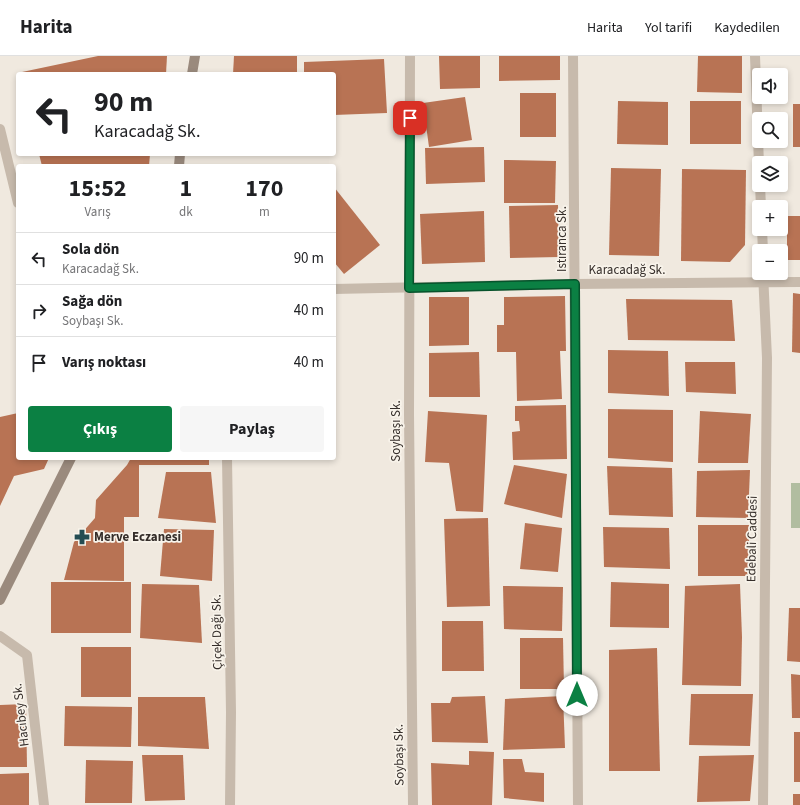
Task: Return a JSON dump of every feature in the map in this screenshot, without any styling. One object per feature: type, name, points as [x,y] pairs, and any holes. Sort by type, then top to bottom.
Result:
[{"type":"main road","points":[[192,72],[195,56]]},
{"type":"main road","points":[[0,600],[70,460]]},
{"type":"street","name":"Soybaşı Sk.","points":[[410,56],[409,430],[413,805]]},
{"type":"street","name":"Istıranca Sk.","points":[[573,56],[578,805]]},
{"type":"street","points":[[755,56],[759,156]]},
{"type":"street","points":[[0,128],[16,195]]},
{"type":"street","name":"Karacadağ Sk.","points":[[336,289],[752,278]]},
{"type":"street","name":"Edebali Caddesi","points":[[763,805],[767,358],[764,280]]},
{"type":"street","name":"Karacadağ Sk.","points":[[782,280],[800,282]]},
{"type":"street","name":"Çiçek Dağı Sk.","points":[[227,460],[232,712],[230,805]]},
{"type":"street","name":"Hacıbey Sk.","points":[[0,636],[27,655],[44,805]]},
{"type":"green space","points":[[791,483],[800,483],[800,528],[791,528]]},
{"type":"building","points":[[98,56],[167,56],[166,72],[22,72]]},
{"type":"building","points":[[234,56],[297,56],[297,72],[233,72]]},
{"type":"building","points":[[439,56],[480,56],[480,88],[440,89]]},
{"type":"building","points":[[499,56],[560,56],[560,80],[499,81]]},
{"type":"building","points":[[698,56],[742,56],[742,93],[697,92]]},
{"type":"building","points":[[384,59],[387,113],[336,115],[336,72],[304,72],[304,62]]},
{"type":"building","points":[[520,93],[556,93],[556,137],[520,137]]},
{"type":"building","points":[[465,97],[472,140],[429,147],[423,103]]},
{"type":"building","points":[[618,101],[668,102],[668,145],[617,144]]},
{"type":"building","points":[[690,101],[741,101],[741,144],[690,144]]},
{"type":"building","points":[[793,104],[800,104],[800,147],[793,147]]},
{"type":"building","points":[[484,147],[485,182],[426,184],[425,148]]},
{"type":"building","points":[[40,156],[150,156],[149,164],[42,164]]},
{"type":"building","points":[[504,160],[556,161],[555,203],[504,203]]},
{"type":"building","points":[[611,168],[661,169],[659,256],[609,255]]},
{"type":"building","points":[[682,169],[746,170],[745,245],[730,262],[681,261]]},
{"type":"building","points":[[336,190],[380,245],[344,274],[336,264]]},
{"type":"building","points":[[558,205],[559,257],[510,258],[509,206]]},
{"type":"building","points":[[484,211],[485,262],[422,264],[420,214]]},
{"type":"building","points":[[788,216],[800,216],[800,260],[788,260]]},
{"type":"building","points":[[793,293],[800,294],[800,353],[792,352]]},
{"type":"building","points":[[565,296],[566,351],[560,351],[562,399],[517,401],[516,352],[497,352],[497,325],[504,325],[504,297]]},
{"type":"building","points":[[429,297],[469,297],[469,345],[429,346]]},
{"type":"building","points":[[626,299],[732,300],[735,341],[628,340]]},
{"type":"building","points":[[608,350],[668,351],[669,396],[608,393]]},
{"type":"building","points":[[479,352],[480,397],[429,397],[429,353]]},
{"type":"building","points":[[685,362],[735,362],[736,394],[686,392]]},
{"type":"building","points":[[566,405],[567,459],[513,460],[512,432],[520,431],[519,421],[515,421],[515,406]]},
{"type":"building","points":[[608,409],[673,410],[673,462],[608,458]]},
{"type":"building","points":[[428,411],[487,415],[483,512],[456,511],[449,463],[425,462]]},
{"type":"building","points":[[700,411],[751,414],[748,463],[698,463]]},
{"type":"building","points":[[16,413],[16,460],[48,460],[44,469],[14,476],[0,506],[0,417]]},
{"type":"building","points":[[130,460],[209,460],[209,465],[139,465],[139,517],[124,517],[124,581],[64,580],[74,542],[95,518],[96,500]]},
{"type":"building","points":[[514,465],[567,474],[562,518],[504,504]]},
{"type":"building","points":[[607,466],[672,468],[673,517],[609,515]]},
{"type":"building","points":[[750,470],[748,518],[696,517],[697,471]]},
{"type":"building","points":[[166,472],[211,472],[216,523],[158,518]]},
{"type":"building","points":[[488,518],[490,606],[447,607],[444,519]]},
{"type":"building","points":[[525,523],[562,528],[558,572],[520,569]]},
{"type":"building","points":[[698,525],[749,525],[749,576],[698,576]]},
{"type":"building","points":[[603,527],[669,528],[670,569],[604,567]]},
{"type":"building","points":[[164,529],[214,530],[212,581],[160,576]]},
{"type":"building","points":[[51,582],[131,582],[131,633],[51,633]]},
{"type":"building","points":[[611,582],[669,584],[669,628],[610,627]]},
{"type":"building","points":[[142,584],[199,585],[202,643],[140,638]]},
{"type":"building","points":[[740,584],[742,637],[741,686],[682,685],[685,586]]},
{"type":"building","points":[[503,586],[563,587],[562,631],[504,629]]},
{"type":"building","points":[[789,608],[800,608],[800,662],[787,661]]},
{"type":"building","points":[[442,621],[483,621],[484,671],[442,671]]},
{"type":"building","points":[[520,638],[563,638],[564,689],[520,689]]},
{"type":"building","points":[[81,647],[131,647],[131,697],[81,697]]},
{"type":"building","points":[[657,648],[660,771],[609,771],[609,650]]},
{"type":"building","points":[[791,674],[800,675],[800,718],[792,718]]},
{"type":"building","points":[[691,694],[753,694],[750,746],[689,745]]},
{"type":"building","points":[[485,696],[488,743],[432,742],[431,703],[450,703],[452,697]]},
{"type":"building","points":[[563,696],[565,748],[503,750],[505,699]]},
{"type":"building","points":[[138,697],[205,697],[209,749],[138,746]]},
{"type":"building","points":[[26,704],[27,767],[0,767],[0,705]]},
{"type":"building","points":[[65,706],[132,707],[131,747],[64,746]]},
{"type":"building","points":[[794,732],[800,732],[800,782],[794,782]]},
{"type":"building","points":[[469,751],[494,752],[492,805],[432,805],[431,763],[469,765]]},
{"type":"building","points":[[142,755],[183,755],[185,800],[145,801]]},
{"type":"building","points":[[754,755],[750,801],[697,802],[699,756]]},
{"type":"building","points":[[503,759],[522,759],[525,772],[544,773],[544,802],[504,798]]},
{"type":"building","points":[[86,760],[133,761],[132,803],[85,803]]},
{"type":"building","points":[[29,773],[29,805],[0,805],[0,774]]},
{"type":"building","points":[[793,794],[800,794],[800,805],[793,805]]},
{"type":"place","name":"Merve Eczanesi","points":[[82,537]]},
{"type":"route","points":[[410,118],[409,288],[575,284],[577,695]]}]
